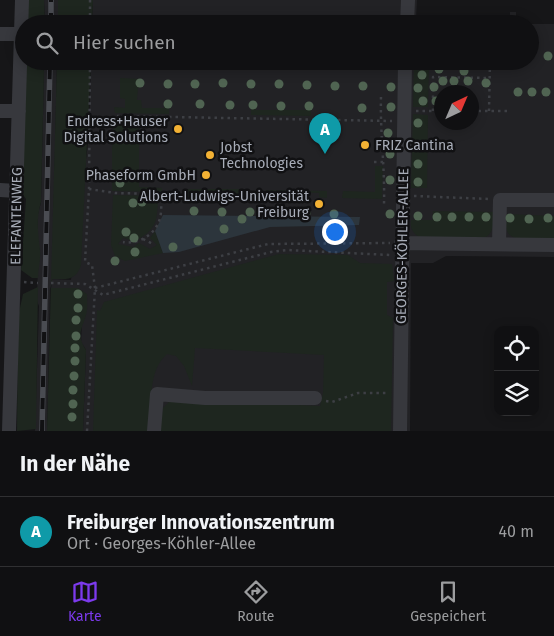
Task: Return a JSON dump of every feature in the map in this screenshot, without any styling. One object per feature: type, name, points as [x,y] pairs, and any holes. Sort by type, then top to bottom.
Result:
[{"type":"street","name":"ELEFANTENWEG","points":[[22,0],[22,15]]},
{"type":"street","points":[[407,15],[408,0]]},
{"type":"street","points":[[0,34],[15,34]]},
{"type":"street","name":"ELEFANTENWEG","points":[[9,431],[6,337],[16,190],[20,70]]},
{"type":"street","name":"GEORGES-KÖHLER-ALLEE","points":[[400,431],[405,70]]},
{"type":"street","points":[[0,111],[19,111]]},
{"type":"street","points":[[0,190],[16,190]]},
{"type":"street","points":[[499,244],[500,200],[554,200]]},
{"type":"street","points":[[401,249],[499,244],[554,245]]},
{"type":"street","points":[[154,431],[157,394],[205,398],[314,398]]},
{"type":"path","points":[[90,0],[90,15]]},
{"type":"path","points":[[87,431],[95,288],[92,265],[85,262],[89,189],[90,70]]},
{"type":"path","points":[[489,111],[490,70]]},
{"type":"path","points":[[116,116],[380,121],[433,111],[433,77],[490,78]]},
{"type":"path","points":[[382,97],[380,121],[384,162],[384,204]]},
{"type":"path","points":[[479,111],[510,111]]},
{"type":"path","points":[[374,162],[384,162]]},
{"type":"path","points":[[89,189],[115,193],[161,194],[160,218],[149,236],[133,244],[123,242]]},
{"type":"path","points":[[403,195],[500,200]]},
{"type":"path","points":[[143,239],[153,244]]},
{"type":"path","points":[[95,288],[268,244],[401,249]]},
{"type":"path","points":[[51,283],[86,284],[95,288],[103,295],[279,251],[401,249]]},
{"type":"path","points":[[314,398],[332,402],[358,392],[387,393],[400,391]]},
{"type":"shaded area","points":[[28,0],[44,0],[45,15],[27,15]]},
{"type":"shaded area","points":[[44,0],[58,0],[58,15],[45,15]]},
{"type":"shaded area","points":[[58,0],[93,0],[92,15],[58,15]]},
{"type":"shaded area","points":[[93,0],[417,0],[416,15],[92,15]]},
{"type":"shaded area","points":[[510,12],[516,12],[516,15],[510,15]]},
{"type":"shaded area","name":"Albert-Ludwigs-Universität Freiburg","points":[[539,24],[554,24],[554,257],[446,256],[433,263],[411,263],[410,431],[83,431],[86,350],[81,342],[82,323],[86,314],[78,288],[51,288],[52,283],[50,289],[47,431],[35,431],[39,306],[37,301],[38,263],[40,251],[37,240],[38,214],[41,202],[44,70],[57,70],[52,279],[71,280],[89,135],[91,70],[539,70]]},
{"type":"shaded area","points":[[26,70],[44,70],[41,202],[38,220],[40,253],[38,278],[32,278],[21,270],[26,199],[21,192]]},
{"type":"shaded area","points":[[57,70],[91,70],[81,265],[76,274],[70,278],[52,279],[51,288],[78,288],[87,294],[87,313],[81,336],[86,350],[83,431],[47,431]]},
{"type":"shaded area","points":[[414,70],[429,70],[428,107],[413,107]]},
{"type":"shaded area","points":[[120,78],[141,79],[137,100],[141,100],[142,108],[164,108],[165,101],[169,101],[169,114],[115,113],[114,107],[125,108],[125,99],[120,98]]},
{"type":"shaded area","points":[[251,102],[256,102],[256,110],[279,110],[279,102],[284,102],[284,110],[307,110],[307,102],[311,102],[311,116],[251,115]]},
{"type":"shaded area","points":[[413,114],[428,115],[427,188],[411,188]]},
{"type":"shaded area","points":[[115,119],[139,119],[139,187],[162,188],[162,192],[112,191],[112,149]]},
{"type":"shaded area","points":[[375,166],[383,166],[382,199],[342,198],[343,191],[375,192]]},
{"type":"shaded area","points":[[187,189],[247,189],[247,197],[218,197],[218,192],[195,191],[195,197],[187,197]]},
{"type":"shaded area","points":[[266,190],[327,191],[327,198],[319,197],[319,193],[297,192],[297,197],[266,197]]},
{"type":"shaded area","points":[[113,195],[158,196],[155,223],[148,233],[134,241],[123,238],[118,244],[133,247],[139,243],[150,249],[157,245],[150,238],[155,231],[163,253],[125,261],[115,256],[111,245]]},
{"type":"shaded area","points":[[433,211],[493,212],[492,230],[484,238],[419,237],[412,230],[411,220],[432,220]]},
{"type":"shaded area","points":[[505,214],[554,216],[554,239],[528,240],[515,238],[507,231]]},
{"type":"shaded area","points":[[163,215],[360,217],[359,225],[270,227],[179,252],[163,253],[155,231]]},
{"type":"shaded area","points":[[279,254],[348,255],[360,263],[392,264],[394,281],[387,282],[387,315],[393,318],[391,431],[159,431],[163,408],[169,402],[183,400],[320,406],[323,393],[324,355],[195,348],[192,386],[184,366],[176,356],[167,354],[156,370],[153,379],[150,431],[93,431],[97,310],[100,311],[104,302]]},
{"type":"shaded area","points":[[38,287],[36,429],[17,431],[18,317],[23,294]]},
{"type":"railway","points":[[51,0],[51,15]]},
{"type":"railway","points":[[42,431],[50,70]]},
{"type":"place","name":"Endress+Hauser Digital Solutions","points":[[178,129]]},
{"type":"place","name":"FRIZ Cantina","points":[[365,145]]},
{"type":"place","name":"Freiburger Innovationszentrum","points":[[325,154]]},
{"type":"place","name":"Jobst Technologies","points":[[210,155]]},
{"type":"place","name":"Phaseform GmbH","points":[[206,175]]},
{"type":"place","name":"Albert-Ludwigs-Universität Freiburg","points":[[319,204]]}]
